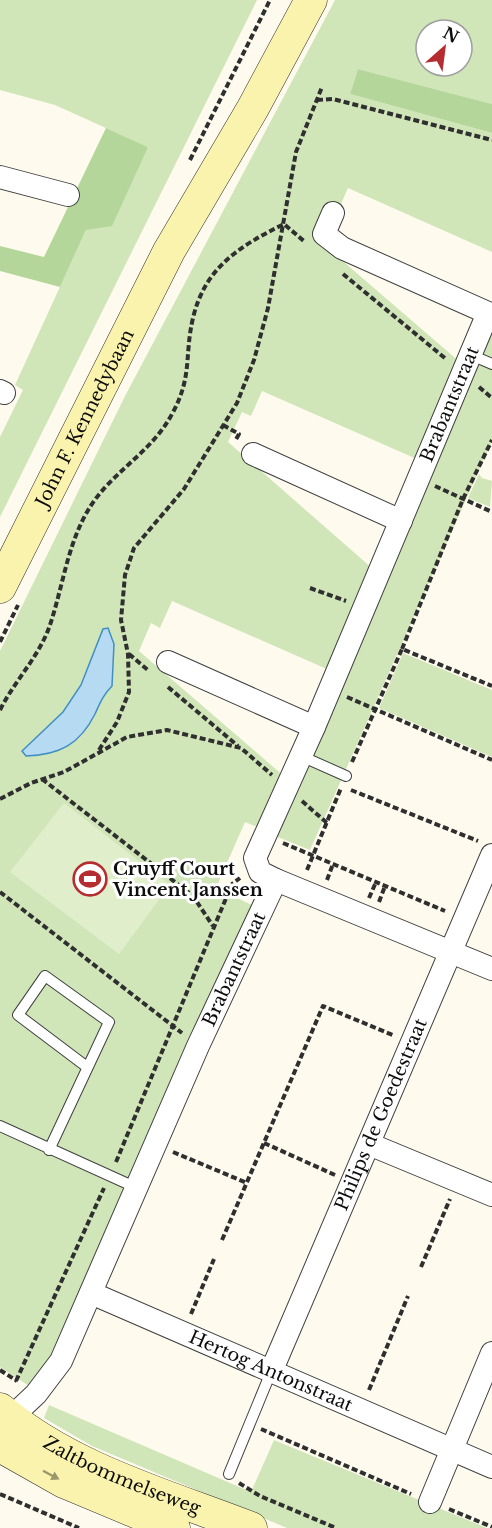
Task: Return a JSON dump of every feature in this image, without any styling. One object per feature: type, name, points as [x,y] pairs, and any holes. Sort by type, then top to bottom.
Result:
[{"type":"main road","name":"John F. Kennedybaan","points":[[170,250],[187,204],[289,0]]},
{"type":"main road","name":"John F. Kennedybaan","points":[[0,587],[170,250],[253,108],[311,0]]},
{"type":"main road","name":"Zaltbommelseweg","points":[[3,1425],[64,1482],[174,1528]]},
{"type":"main road","name":"Zaltbommelseweg","points":[[3,1425],[109,1473],[251,1528]]},
{"type":"street","points":[[0,177],[68,195]]},
{"type":"street","name":"Brabantstraat","points":[[257,864],[255,858],[288,789],[490,309],[342,248],[324,234],[333,213]]},
{"type":"street","points":[[253,454],[401,521]]},
{"type":"street","points":[[159,671],[314,727]]},
{"type":"street","name":"Philips de Goedestraat","points":[[271,1372],[465,920],[487,849]]},
{"type":"street","points":[[257,864],[260,872],[298,890],[492,969]]},
{"type":"street","name":"Brabantstraat","points":[[3,1425],[36,1394],[61,1361],[198,1046],[276,880]]},
{"type":"street","points":[[369,1144],[492,1195]]},
{"type":"street","name":"Hertog Antonstraat","points":[[91,1293],[492,1467]]},
{"type":"street","points":[[430,1502],[492,1353]]},
{"type":"lane","points":[[467,364],[492,364]]},
{"type":"lane","points":[[301,756],[346,776]]},
{"type":"lane","points":[[49,1150],[109,1022],[45,976],[18,1015],[87,1067]]},
{"type":"lane","points":[[0,1126],[137,1188]]},
{"type":"lane","points":[[229,1474],[271,1372]]},
{"type":"path","points":[[99,750],[117,722],[129,692],[128,654],[121,620],[125,575],[134,548],[183,489],[237,403],[254,360],[268,308],[296,152],[322,87]]},
{"type":"path","points":[[317,100],[333,99],[492,140]]},
{"type":"path","points":[[284,224],[308,245]]},
{"type":"path","points":[[0,710],[14,683],[37,655],[50,625],[73,542],[92,503],[117,472],[154,441],[185,388],[193,319],[214,272],[242,245],[284,224]]},
{"type":"path","points":[[342,273],[467,364],[492,398]]},
{"type":"path","points":[[346,776],[402,649],[463,499],[492,438]]},
{"type":"path","points":[[418,479],[492,512]]},
{"type":"path","points":[[310,588],[364,608]]},
{"type":"path","points":[[402,649],[492,686]]},
{"type":"path","points":[[128,654],[159,671],[241,748],[327,823]]},
{"type":"path","points":[[329,690],[492,760]]},
{"type":"path","points":[[0,799],[42,779],[64,772],[99,750],[128,737],[167,730],[241,748]]},
{"type":"path","points":[[42,779],[193,896],[213,927]]},
{"type":"path","points":[[298,890],[342,787],[487,849]]},
{"type":"path","points":[[266,835],[465,920]]},
{"type":"path","points":[[16,1381],[110,1176],[171,1024],[232,884],[257,864]]},
{"type":"path","points":[[0,892],[198,1046]]},
{"type":"path","points":[[222,1240],[322,1006],[412,1043]]},
{"type":"path","points":[[264,1143],[352,1182]]},
{"type":"path","points":[[156,1144],[247,1183]]},
{"type":"path","points":[[421,1267],[457,1181]]},
{"type":"path","points":[[190,1315],[214,1259]]},
{"type":"path","points":[[369,1390],[408,1296]]},
{"type":"path","points":[[249,1424],[492,1527]]},
{"type":"path","points":[[229,1474],[235,1481],[260,1496],[336,1528]]},
{"type":"path","points":[[0,1494],[80,1528]]},
{"type":"green space","points":[[0,0],[257,0],[0,517],[0,437],[23,390],[15,385],[86,230],[148,147],[55,105],[0,90]]},
{"type":"green space","points":[[335,0],[492,0],[492,104],[358,69],[350,94],[492,133],[492,252],[348,188],[338,211],[316,238],[461,363],[419,460],[262,391],[251,416],[242,412],[228,442],[373,569],[329,670],[172,601],[160,628],[151,623],[139,651],[285,777],[260,828],[245,822],[216,888],[254,906],[55,1353],[29,1386],[0,1367],[0,651],[125,396]]},
{"type":"green space","points":[[358,69],[492,104],[492,133],[350,94]]},
{"type":"green space","points":[[106,128],[148,147],[112,226],[86,230],[60,287],[0,271],[0,246],[44,257]]},
{"type":"green space","points":[[492,333],[492,441],[310,850],[275,836]]},
{"type":"green space","points":[[479,474],[482,478],[492,481],[490,507],[468,498]]},
{"type":"green space","points":[[403,653],[492,690],[492,757],[379,708]]},
{"type":"green space","name":"Cruyff Court Vincent Janssen","points":[[64,803],[170,885],[119,954],[10,872]]},
{"type":"green space","points":[[49,1405],[251,1492],[274,1440],[487,1528],[287,1528],[92,1446],[44,1418]]},
{"type":"water","points":[[108,628],[114,644],[112,686],[89,724],[83,733],[68,746],[49,753],[26,756],[22,751],[63,712],[81,685],[103,629]]},
{"type":"place","name":"Cruyff Court Vincent Janssen","points":[[90,879]]}]
